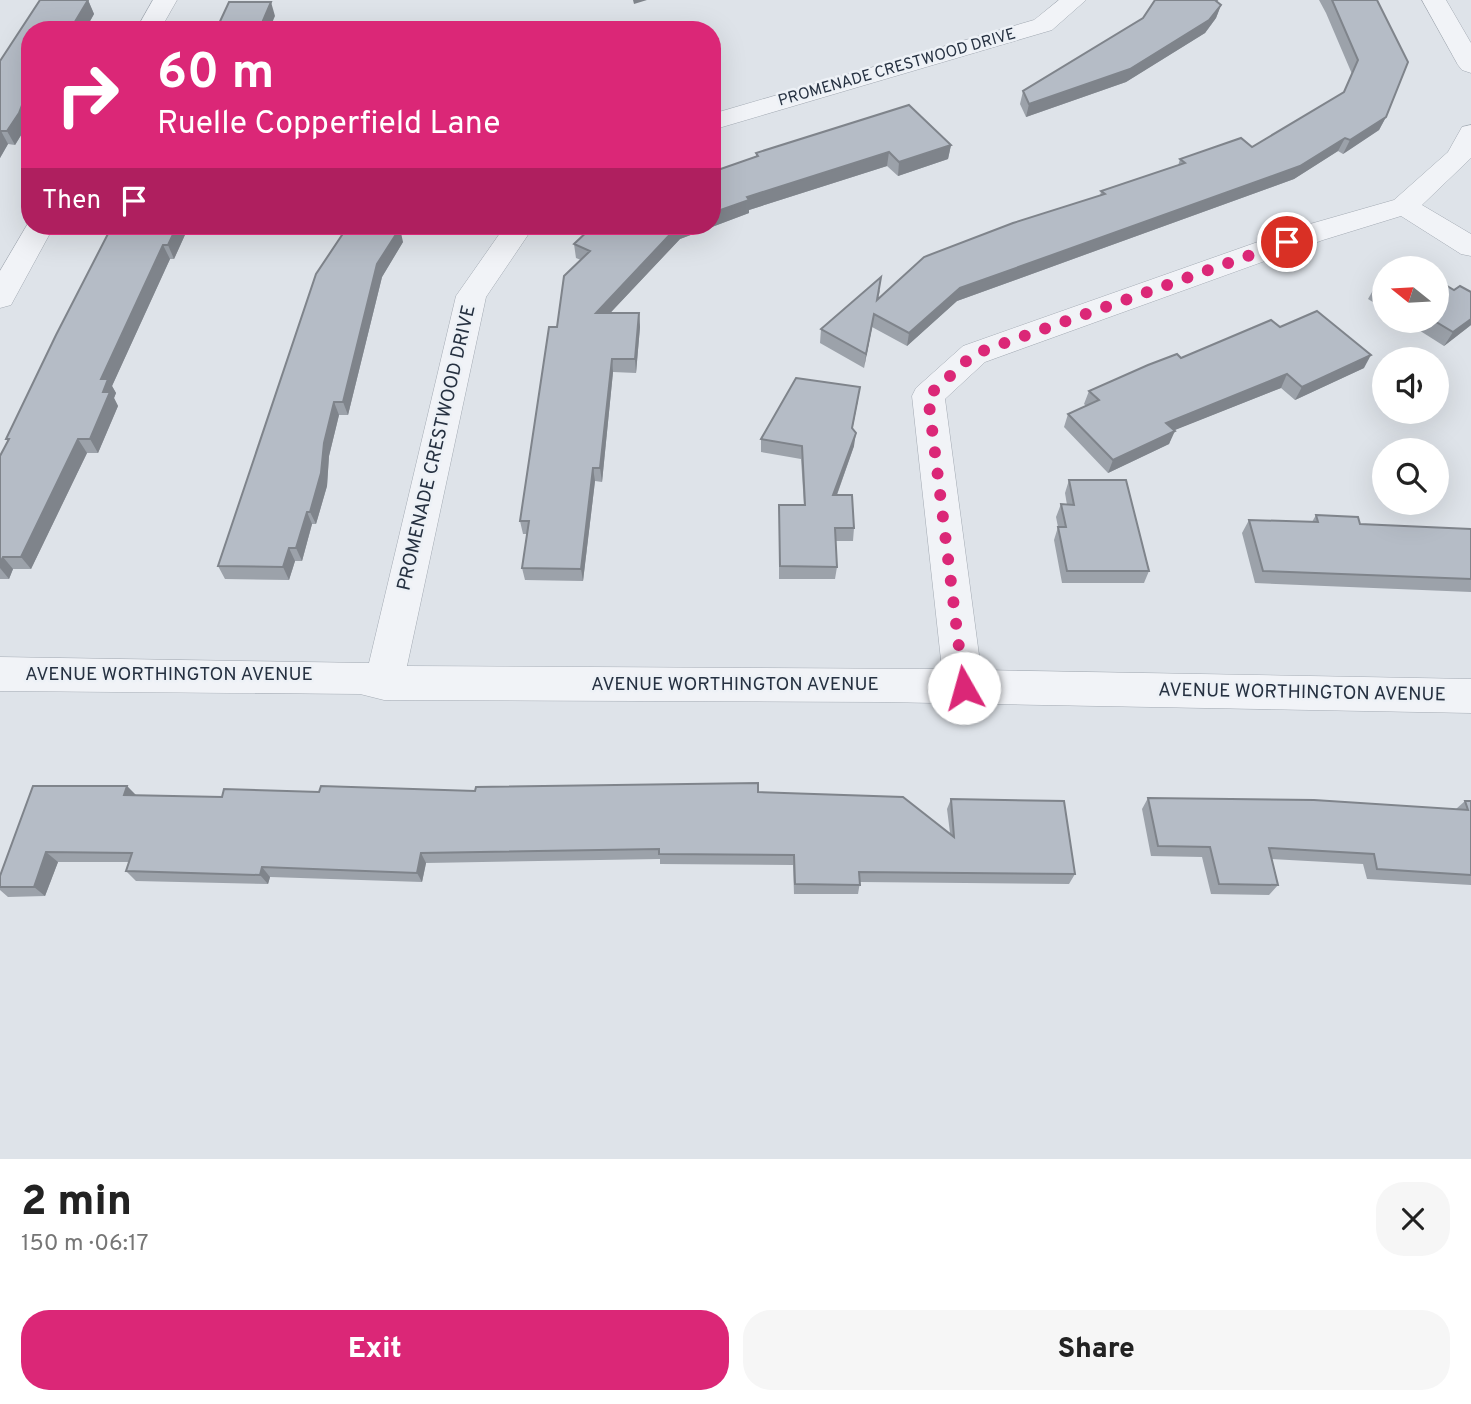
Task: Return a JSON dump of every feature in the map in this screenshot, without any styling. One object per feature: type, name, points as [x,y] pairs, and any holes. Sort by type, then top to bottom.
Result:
[{"type":"street","points":[[153,21],[164,0]]},
{"type":"street","name":"PROMENADE CRESTWOOD DRIVE","points":[[721,119],[1043,25],[1074,0]]},
{"type":"street","points":[[1434,0],[1471,65]]},
{"type":"street","points":[[964,688],[928,396],[974,354],[1313,233],[1404,206],[1459,156],[1471,133]]},
{"type":"street","points":[[1404,206],[1471,247]]},
{"type":"street","points":[[0,298],[35,235]]},
{"type":"street","name":"PROMENADE CRESTWOOD DRIVE","points":[[384,683],[471,296],[514,235]]},
{"type":"street","name":"AVENUE WORTHINGTON AVENUE","points":[[0,674],[360,677],[384,683],[881,685],[1471,696]]},
{"type":"building","points":[[40,0],[88,0],[75,21],[26,21]]},
{"type":"building","points":[[1155,0],[1217,0],[1221,5],[1209,20],[1130,69],[1029,104],[1023,91],[1143,18]]},
{"type":"building","points":[[1332,0],[1377,0],[1408,62],[1386,117],[1350,140],[1345,138],[1300,166],[960,288],[909,333],[874,314],[866,354],[821,329],[881,277],[877,300],[924,257],[1013,223],[1105,194],[1101,191],[1185,163],[1180,159],[1241,138],[1252,147],[1344,92],[1358,60]]},
{"type":"building","points":[[229,2],[271,2],[263,21],[220,21]]},
{"type":"building","points":[[21,29],[21,108],[7,131],[0,132],[0,61]]},
{"type":"building","points":[[909,105],[951,145],[899,162],[889,152],[747,197],[749,200],[721,210],[721,169],[758,156],[756,153]]},
{"type":"building","points":[[107,235],[173,235],[168,245],[163,245],[101,379],[108,379],[103,392],[110,392],[90,439],[78,439],[21,557],[3,557],[0,563],[0,456],[56,335]]},
{"type":"building","points":[[342,235],[396,235],[377,264],[343,402],[334,402],[324,443],[321,473],[296,548],[289,548],[283,567],[218,566],[316,274]]},
{"type":"building","points":[[584,235],[670,235],[596,313],[639,313],[635,359],[612,359],[600,468],[593,468],[581,569],[522,568],[529,521],[520,521],[549,327],[557,327],[564,276],[590,251],[574,244]]},
{"type":"building","points":[[1460,286],[1471,292],[1471,319],[1453,332],[1449,330],[1449,287],[1454,290]]},
{"type":"building","points":[[1317,311],[1371,355],[1302,387],[1287,374],[1166,423],[1175,431],[1113,460],[1068,414],[1099,400],[1089,391],[1148,365],[1177,354],[1181,358],[1271,320],[1280,327]]},
{"type":"building","points":[[796,378],[860,387],[852,428],[856,433],[833,495],[852,495],[854,528],[835,528],[837,567],[780,566],[779,505],[805,505],[802,446],[761,439]]},
{"type":"building","points":[[1069,480],[1126,480],[1149,571],[1067,571],[1058,527],[1066,527],[1061,504],[1074,505]]},
{"type":"building","points":[[1316,515],[1358,517],[1360,524],[1471,529],[1471,579],[1263,571],[1249,520],[1318,522]]},
{"type":"building","points":[[758,783],[758,792],[903,797],[954,837],[951,799],[1064,801],[1075,874],[859,872],[860,885],[795,884],[794,855],[659,854],[659,849],[421,853],[417,873],[262,867],[260,875],[126,871],[132,853],[46,852],[34,887],[0,887],[0,876],[33,786],[127,786],[124,795],[222,797],[224,789],[319,792],[321,786],[475,791],[476,787]]},
{"type":"building","points":[[1148,798],[1314,800],[1468,810],[1465,801],[1471,801],[1471,875],[1377,869],[1374,854],[1269,848],[1278,885],[1219,884],[1210,847],[1158,846]]},
{"type":"route","points":[[964,688],[928,396],[974,354],[1287,242]]}]
